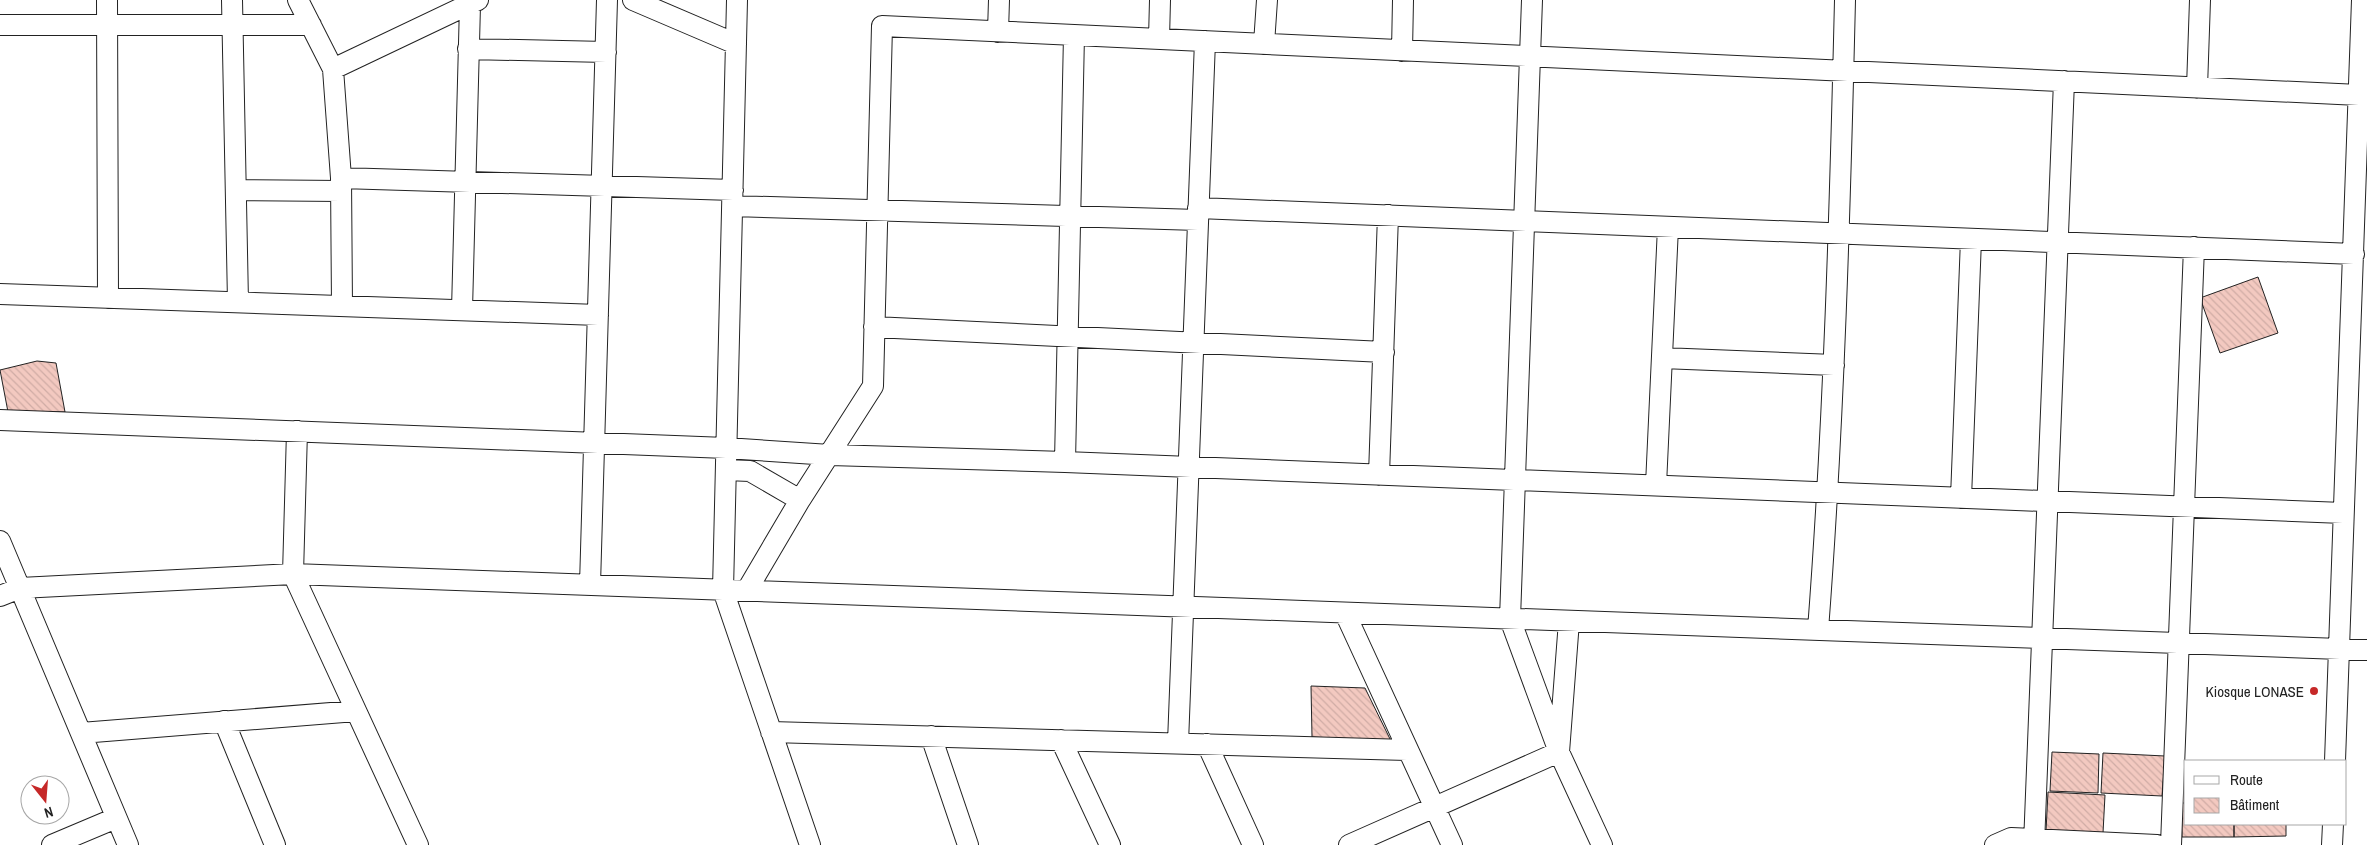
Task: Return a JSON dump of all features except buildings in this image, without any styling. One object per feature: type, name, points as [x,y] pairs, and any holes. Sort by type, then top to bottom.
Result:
[{"type":"street","points":[[107,0],[108,298]]},
{"type":"street","points":[[232,0],[238,302]]},
{"type":"street","points":[[298,0],[333,69],[341,184],[342,306]]},
{"type":"street","points":[[590,585],[607,0]]},
{"type":"street","points":[[633,0],[736,44]]},
{"type":"street","points":[[737,0],[723,590],[810,845]]},
{"type":"street","points":[[998,32],[999,0]]},
{"type":"street","points":[[1159,39],[1160,0]]},
{"type":"street","points":[[1264,44],[1267,0]]},
{"type":"street","points":[[1402,51],[1403,0]]},
{"type":"street","points":[[1532,0],[1510,619],[1559,752],[1602,845]]},
{"type":"street","points":[[1818,630],[1828,492],[1840,233],[1845,0]]},
{"type":"street","points":[[2197,88],[2200,0]]},
{"type":"street","points":[[2335,760],[2343,513],[2358,382],[2359,95],[2362,0]]},
{"type":"street","points":[[333,69],[474,2]]},
{"type":"street","points":[[462,310],[468,49],[474,2]]},
{"type":"street","points":[[0,26],[311,24]]},
{"type":"street","points":[[747,590],[800,500],[873,386],[882,26],[2359,95]]},
{"type":"street","points":[[1065,462],[1074,35]]},
{"type":"street","points":[[1178,743],[1205,42]]},
{"type":"street","points":[[468,49],[606,52]]},
{"type":"street","points":[[2034,842],[2064,81]]},
{"type":"street","points":[[236,190],[341,184],[466,182],[602,186],[877,210],[1070,216],[1198,214],[1388,216],[2194,248],[2359,244]]},
{"type":"street","points":[[1379,474],[1388,216]]},
{"type":"street","points":[[1656,486],[1668,226]]},
{"type":"street","points":[[1960,498],[1971,239]]},
{"type":"street","points":[[2171,845],[2194,248]]},
{"type":"street","points":[[0,294],[598,314]]},
{"type":"street","points":[[874,328],[1384,352]]},
{"type":"street","points":[[1662,358],[1834,364]]},
{"type":"street","points":[[0,420],[726,448],[830,455],[1379,474],[2343,513]]},
{"type":"street","points":[[297,432],[293,574],[418,845]]},
{"type":"street","points":[[726,470],[750,471],[800,500]]},
{"type":"street","points":[[0,541],[128,845]]},
{"type":"street","points":[[0,596],[20,588],[293,574],[2367,650]]},
{"type":"street","points":[[1345,613],[1452,845]]},
{"type":"street","points":[[1559,752],[1569,621]]},
{"type":"street","points":[[81,733],[356,711]]},
{"type":"street","points":[[224,721],[275,845]]},
{"type":"street","points":[[771,732],[1407,750]]},
{"type":"street","points":[[931,736],[968,845]]},
{"type":"street","points":[[1061,740],[1110,845]]},
{"type":"street","points":[[1208,744],[1253,845]]},
{"type":"street","points":[[1349,845],[1559,752]]},
{"type":"street","points":[[52,845],[116,818]]},
{"type":"street","points":[[2332,845],[2333,825]]},
{"type":"street","points":[[1995,845],[2012,838],[2034,842],[2157,845]]},
{"type":"place","name":"Kiosque LONASE","points":[[2314,691]]}]
